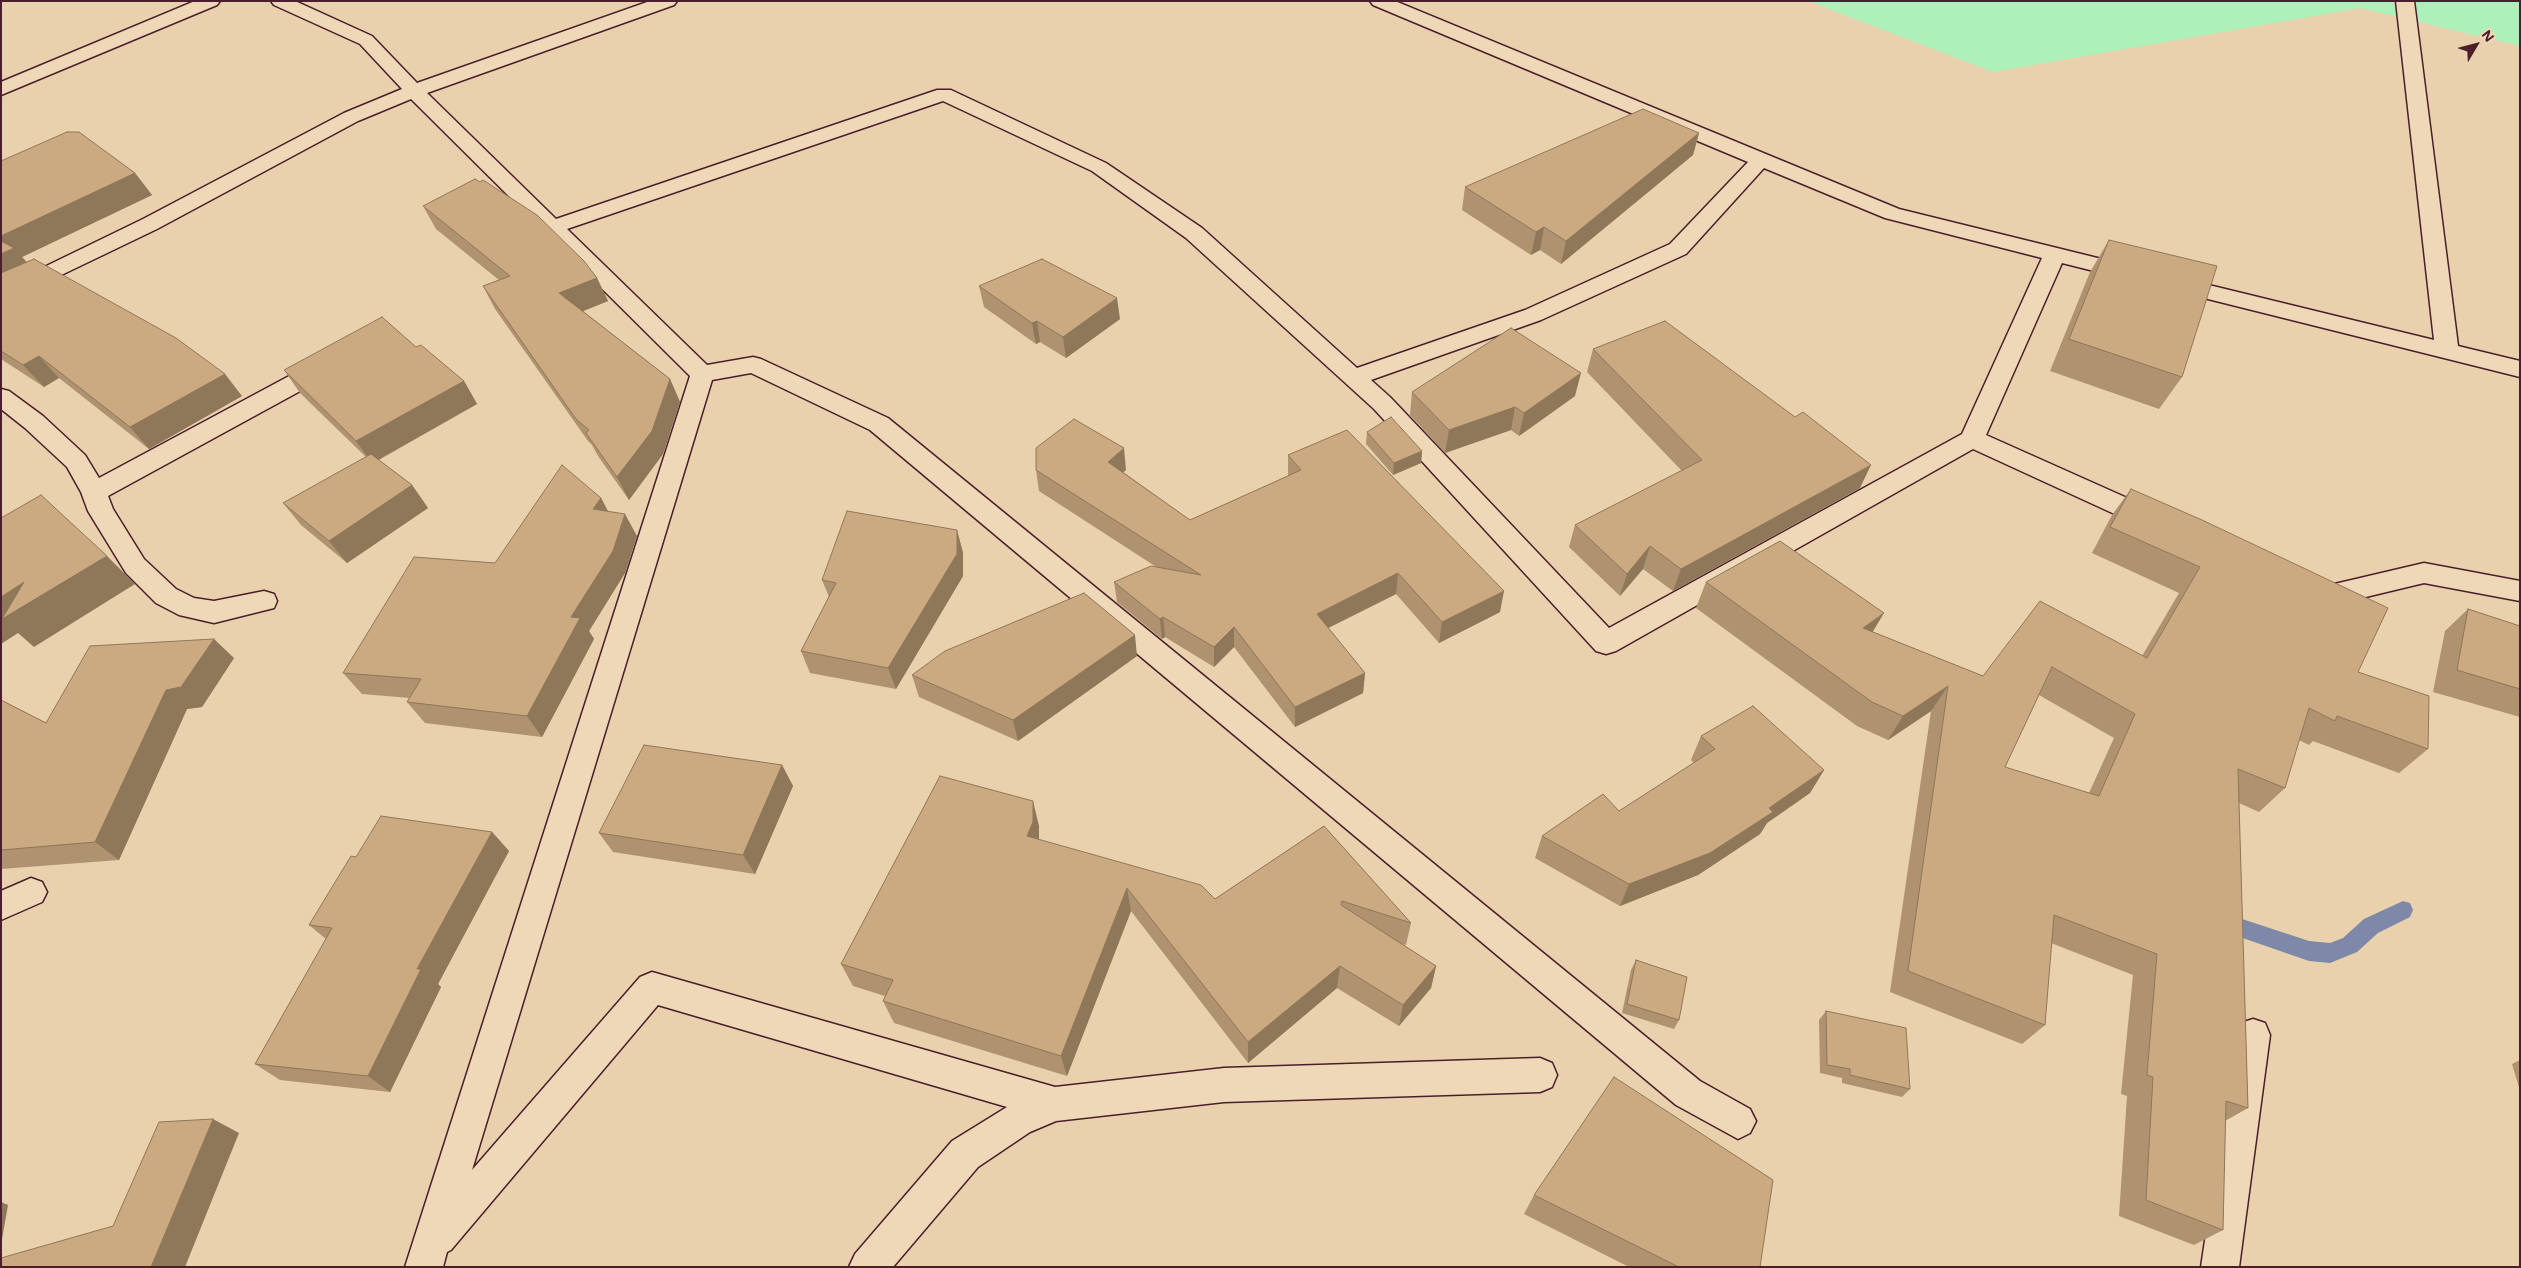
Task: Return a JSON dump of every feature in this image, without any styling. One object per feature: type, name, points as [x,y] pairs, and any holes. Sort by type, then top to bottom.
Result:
[{"type":"street","points":[[1,90],[165,12],[211,1]]},
{"type":"street","points":[[280,1],[366,40],[414,91],[702,374]]},
{"type":"street","points":[[1,297],[150,224],[351,117],[414,91],[668,1]]},
{"type":"street","points":[[1379,1],[1892,214],[2520,369]]},
{"type":"street","points":[[2406,1],[2447,351]]},
{"type":"street","points":[[553,227],[944,94],[1100,167],[1194,233],[1382,402],[1606,643],[1972,440],[2055,254]]},
{"type":"street","points":[[1355,377],[1533,315],[1678,249],[1762,160]]},
{"type":"street","points":[[94,492],[331,364]]},
{"type":"street","points":[[702,374],[753,365],[879,424],[1688,1093],[1738,1121]]},
{"type":"street","points":[[428,1256],[702,374]]},
{"type":"street","points":[[1,397],[34,422],[76,461],[94,492],[101,511],[135,566],[166,596],[189,608],[214,612],[264,601]]},
{"type":"street","points":[[1972,440],[2179,532]]},
{"type":"street","points":[[2296,584],[2324,597],[2424,573],[2520,591]]},
{"type":"street","points":[[1,906],[31,892]]},
{"type":"street","points":[[428,1256],[652,988],[1055,1104]]},
{"type":"street","points":[[2220,1267],[2254,1035]]},
{"type":"street","points":[[868,1267],[965,1154],[1018,1120],[1055,1104],[1224,1085],[1540,1075]]},
{"type":"green space","points":[[1808,1],[2520,1],[2520,46],[2360,8],[1993,72]]},
{"type":"building","points":[[1643,109],[1699,133],[1566,241],[1544,227],[1536,232],[1465,187]]},
{"type":"building","points":[[67,132],[79,132],[135,173],[1,236],[1,161]]},
{"type":"building","points":[[475,179],[480,182],[483,180],[537,215],[584,261],[597,278],[559,293],[670,379],[652,431],[617,477],[586,433],[589,430],[576,419],[483,286],[510,276],[423,206]]},
{"type":"building","points":[[2109,240],[2217,266],[2182,377],[2069,339]]},
{"type":"building","points":[[1,241],[14,248],[1,254]]},
{"type":"building","points":[[34,259],[176,338],[225,374],[130,427],[39,356],[23,365],[1,351],[1,273]]},
{"type":"building","points":[[1042,259],[1117,298],[1063,337],[1037,321],[1032,323],[979,286]]},
{"type":"building","points":[[382,317],[416,347],[421,345],[464,381],[356,441],[284,370]]},
{"type":"building","points":[[1665,321],[1795,417],[1803,412],[1871,465],[1681,569],[1650,546],[1627,574],[1575,525],[1702,460],[1593,349]]},
{"type":"building","points":[[1511,328],[1581,373],[1524,413],[1515,407],[1449,430],[1412,392]]},
{"type":"building","points":[[1391,417],[1422,451],[1394,463],[1367,432]]},
{"type":"building","points":[[1074,419],[1124,448],[1108,462],[1190,520],[1301,470],[1288,455],[1347,430],[1504,591],[1442,622],[1398,573],[1317,614],[1365,673],[1295,707],[1234,627],[1214,647],[1163,617],[1160,619],[1114,582],[1151,566],[1201,575],[1036,470],[1036,448]]},
{"type":"building","points":[[371,454],[412,485],[329,541],[283,503]]},
{"type":"building","points":[[562,465],[601,498],[593,509],[625,514],[613,551],[571,617],[580,618],[527,716],[407,702],[421,679],[343,673],[414,557],[495,563]]},
{"type":"building","points":[[2131,489],[2202,520],[2388,608],[2358,672],[2429,696],[2428,749],[2337,716],[2335,721],[2309,708],[2285,788],[2238,769],[2248,1108],[2226,1101],[2223,1230],[2146,1200],[2153,1077],[2147,1075],[2157,954],[2054,915],[2045,1025],[1908,971],[1948,686],[1903,716],[1872,702],[1706,582],[1780,541],[1884,613],[1863,628],[1983,676],[2040,601],[2147,658],[2200,567],[2110,527]],"holes":[[[2052,667],[2135,714],[2099,796],[2005,767]]]},
{"type":"building","points":[[41,495],[107,556],[2,619],[24,582],[1,597],[1,518]]},
{"type":"building","points":[[847,511],[957,530],[957,554],[888,668],[801,651],[836,583],[822,580]]},
{"type":"building","points":[[1084,593],[1135,635],[1013,720],[912,675],[945,651]]},
{"type":"building","points":[[2468,609],[2520,626],[2520,689],[2457,670]]},
{"type":"building","points":[[214,639],[181,687],[166,690],[95,842],[1,850],[1,700],[46,723],[90,646]]},
{"type":"building","points":[[1753,706],[1824,770],[1769,808],[1773,812],[1710,853],[1629,884],[1542,836],[1603,794],[1619,811],[1715,749],[1701,736]]},
{"type":"building","points":[[644,745],[782,765],[743,855],[599,833]]},
{"type":"building","points":[[940,776],[1033,801],[1033,822],[1027,836],[1201,885],[1215,899],[1324,826],[1411,923],[1342,901],[1341,905],[1436,966],[1403,1005],[1340,966],[1248,1042],[1127,888],[1061,1056],[883,1001],[893,980],[841,964]]},
{"type":"building","points":[[381,816],[492,832],[417,969],[421,969],[368,1076],[255,1064],[332,928],[309,925],[351,856],[356,857]]},
{"type":"building","points":[[1636,960],[1687,977],[1679,1020],[1627,1004]]},
{"type":"building","points":[[1826,1011],[1906,1028],[1910,1089],[1850,1075],[1850,1069],[1827,1065]]},
{"type":"building","points":[[1614,1077],[1773,1180],[1760,1267],[1679,1267],[1534,1195]]},
{"type":"building","points":[[213,1119],[151,1267],[1,1267],[1,1258],[113,1226],[159,1122]]},
{"type":"waterway","points":[[2225,935],[2233,925],[2309,951],[2330,953],[2350,945],[2371,926],[2403,910]]}]
